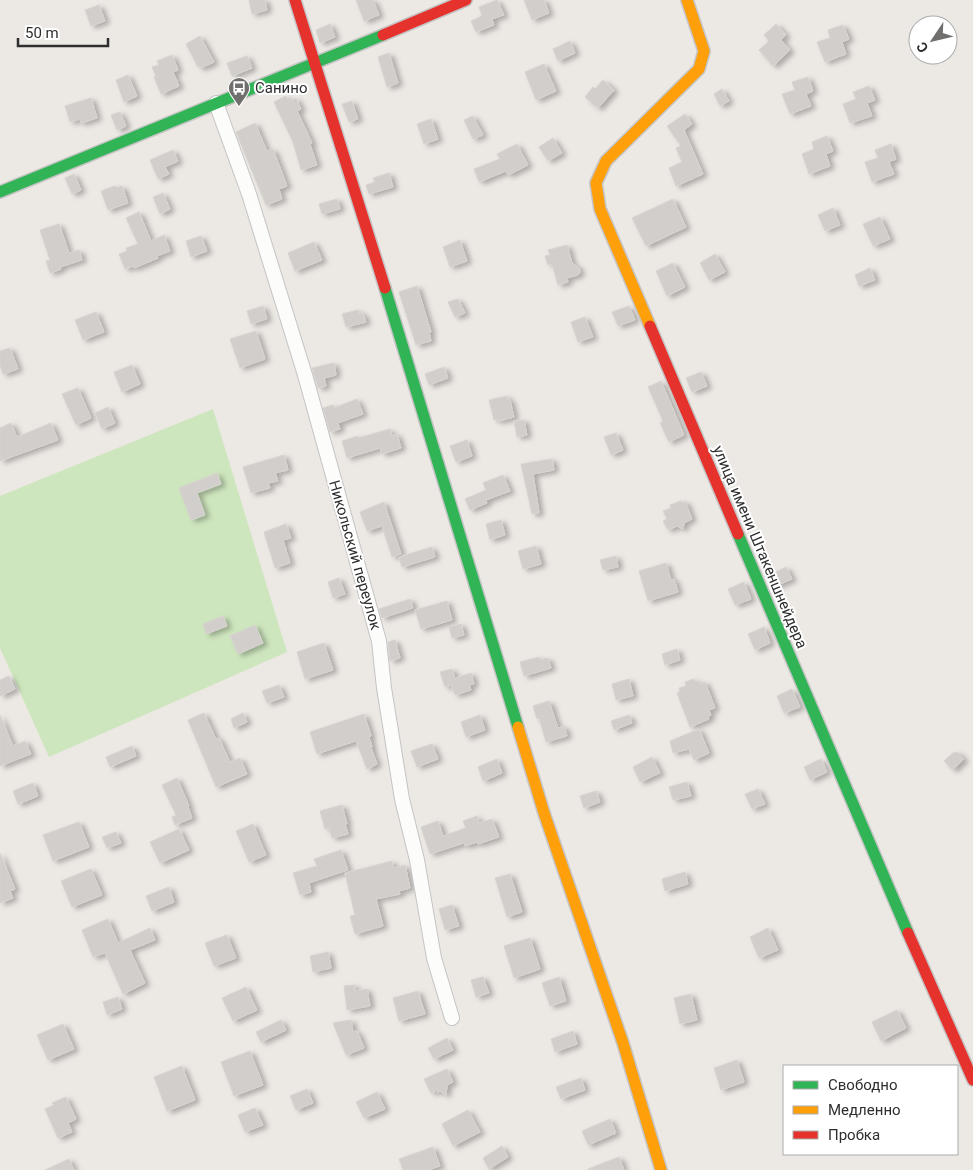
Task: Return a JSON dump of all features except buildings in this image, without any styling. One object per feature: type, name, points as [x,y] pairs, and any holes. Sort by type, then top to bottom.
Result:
[{"type":"street","points":[[295,0],[411,370],[544,813],[622,1043],[661,1170]]},
{"type":"street","points":[[0,192],[315,64],[466,0]]},
{"type":"street","name":"улица имени Штакеншнейдера","points":[[687,0],[704,51],[700,69],[606,161],[596,183],[600,209],[934,994],[973,1080]]},
{"type":"street","name":"Никольский переулок","points":[[216,104],[249,194],[305,375],[379,640],[384,688],[402,798],[417,860],[434,958],[452,1018]]},
{"type":"green space","points":[[213,409],[287,652],[49,757],[0,648],[0,496]]},
{"type":"traffic: fast","points":[[0,192],[383,35]]},
{"type":"traffic: fast","points":[[385,288],[518,727]]},
{"type":"traffic: fast","points":[[738,534],[908,933]]},
{"type":"traffic: slow","points":[[650,326],[600,209],[596,183],[606,161],[699,69],[704,51],[687,0]]},
{"type":"traffic: slow","points":[[518,727],[544,813],[623,1043],[661,1170]]},
{"type":"traffic: jam","points":[[295,0],[385,288]]},
{"type":"traffic: jam","points":[[383,35],[466,0]]},
{"type":"traffic: jam","points":[[650,326],[738,534]]},
{"type":"traffic: jam","points":[[908,933],[973,1080]]},
{"type":"place","name":"Санино","points":[[239,107]]}]
